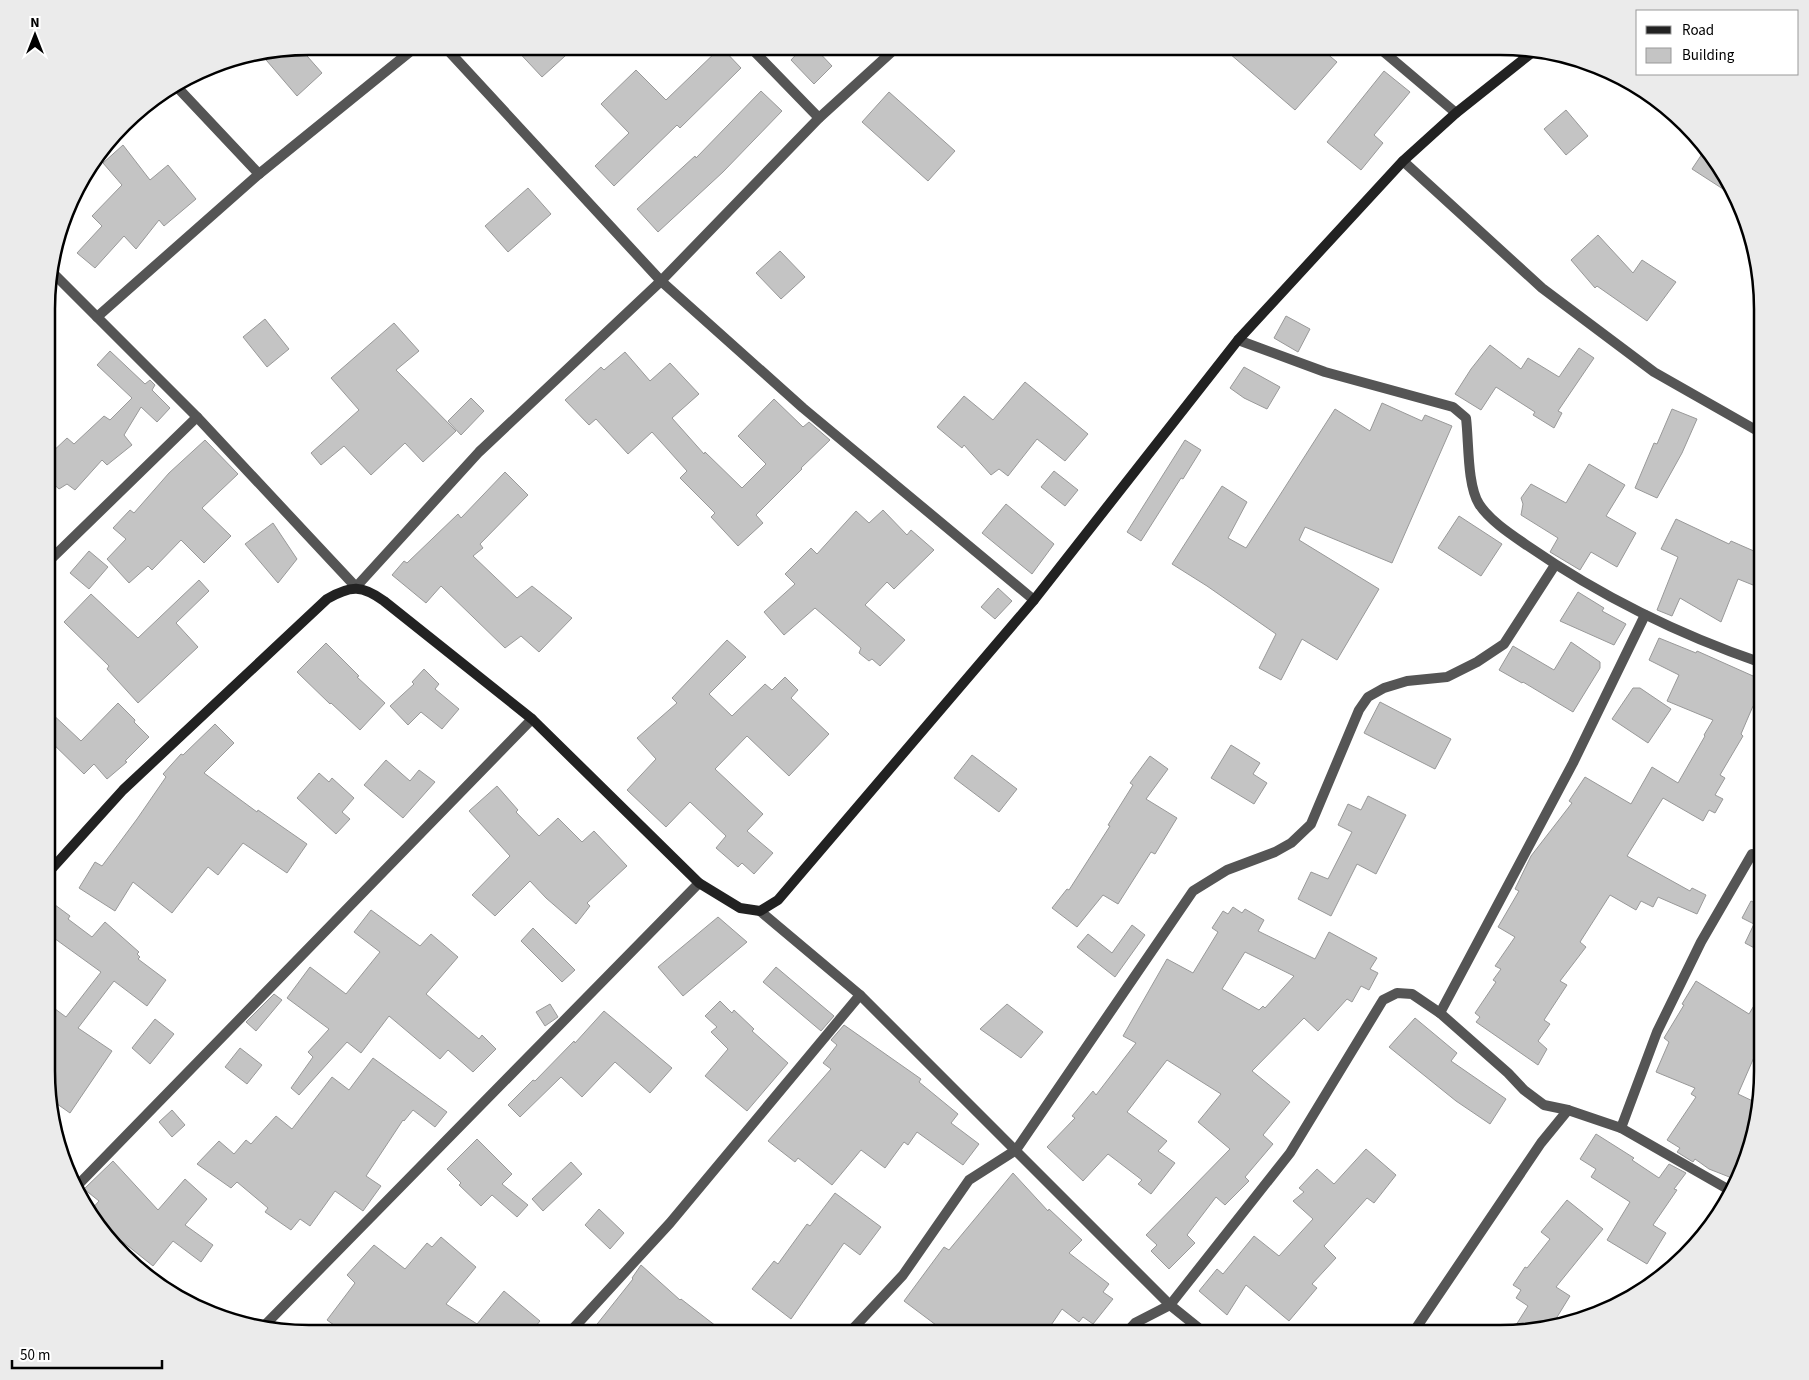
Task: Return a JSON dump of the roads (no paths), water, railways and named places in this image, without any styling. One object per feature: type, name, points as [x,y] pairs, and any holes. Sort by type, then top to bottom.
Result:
[{"type":"street","points":[[97,317],[259,174],[405,55]]},
{"type":"street","points":[[452,55],[661,281],[803,408],[1034,600]]},
{"type":"street","points":[[758,55],[819,118]]},
{"type":"street","points":[[55,865],[123,790],[327,599],[341,591],[356,587],[479,452],[661,281],[819,118],[887,55]]},
{"type":"street","points":[[1387,55],[1456,113]]},
{"type":"street","points":[[760,911],[778,900],[1034,600],[1238,340],[1403,161],[1456,113],[1527,57]]},
{"type":"street","points":[[179,91],[259,174]]},
{"type":"street","points":[[1403,161],[1542,288],[1654,372],[1754,429]]},
{"type":"street","points":[[57,277],[197,416],[356,587],[372,592],[384,601],[532,720],[698,883],[740,908],[760,911],[860,995],[1170,1305],[1195,1325]]},
{"type":"street","points":[[1238,340],[1324,372],[1453,407],[1466,418],[1472,486],[1479,504],[1504,529],[1555,565],[1645,615],[1754,660]]},
{"type":"street","points":[[55,555],[197,416]]},
{"type":"street","points":[[858,1325],[903,1275],[969,1180],[1016,1150],[1193,891],[1227,870],[1275,852],[1291,843],[1311,824],[1359,710],[1368,698],[1384,688],[1407,681],[1447,677],[1477,662],[1504,644],[1555,565]]},
{"type":"street","points":[[1440,1013],[1573,763],[1645,615]]},
{"type":"street","points":[[81,1182],[532,720]]},
{"type":"street","points":[[1621,1128],[1657,1032],[1701,942],[1752,854]]},
{"type":"street","points":[[267,1321],[698,883]]},
{"type":"street","points":[[1133,1325],[1170,1305],[1290,1153],[1384,1000],[1397,993],[1412,994],[1440,1013],[1508,1073],[1524,1090],[1544,1105],[1568,1110],[1621,1128],[1725,1188]]},
{"type":"street","points":[[576,1325],[670,1223],[860,995]]},
{"type":"street","points":[[1418,1325],[1541,1143],[1568,1110]]}]
